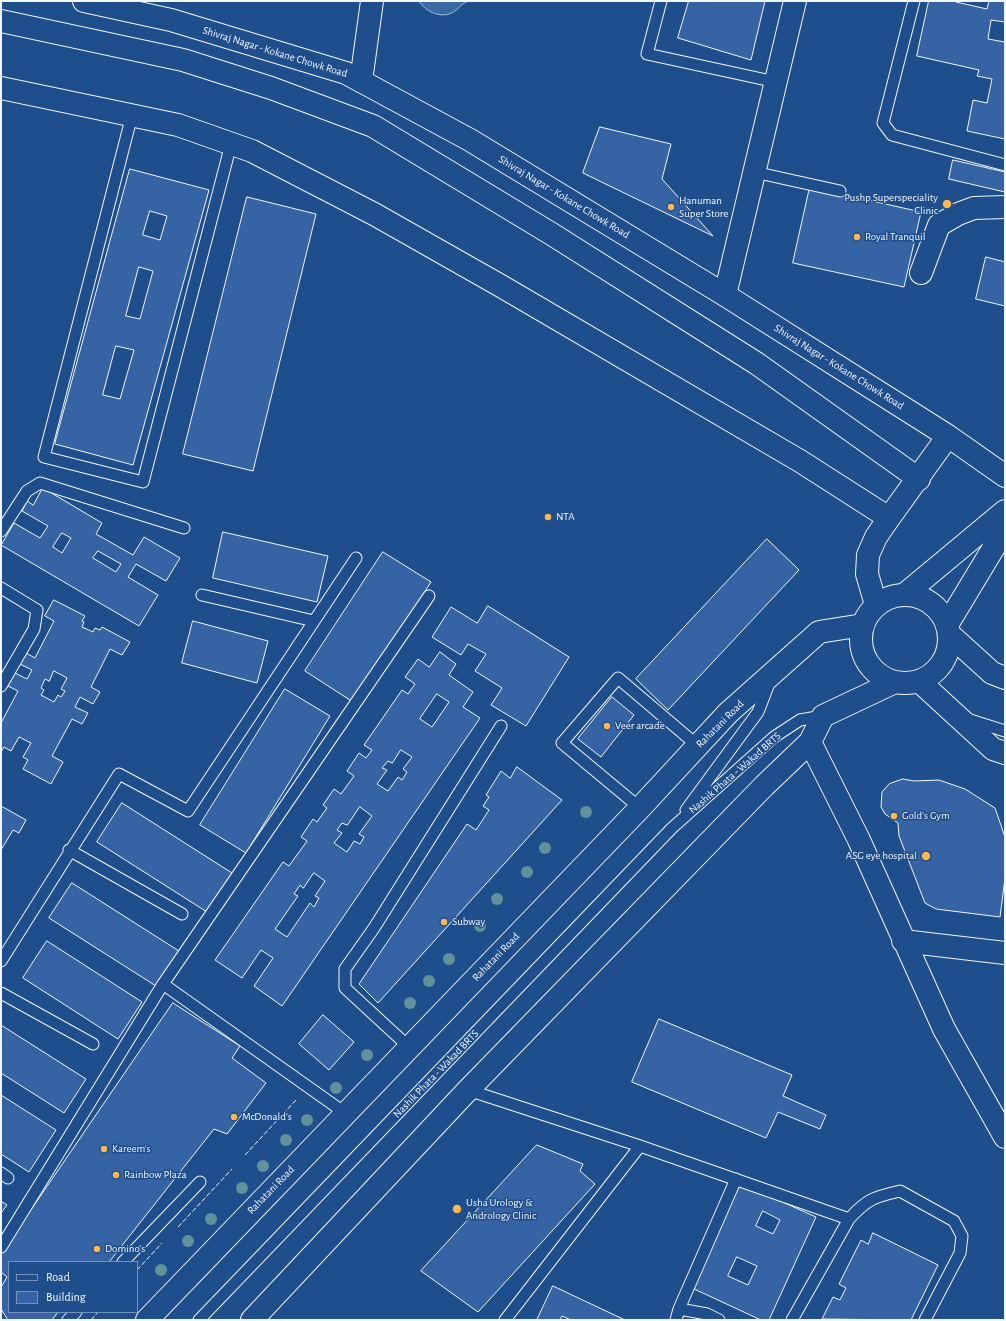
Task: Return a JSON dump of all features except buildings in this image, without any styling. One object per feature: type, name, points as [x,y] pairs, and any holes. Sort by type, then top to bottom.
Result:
[{"type":"street","name":"Shivraj Nagar - Kokane Chowk Road","points":[[84,1],[171,20],[354,77],[470,140],[725,294],[948,436],[1005,476]]},
{"type":"street","points":[[354,77],[357,1]]},
{"type":"street","points":[[354,77],[372,1]]},
{"type":"street","points":[[725,294],[795,1]]},
{"type":"street","points":[[1,21],[183,60],[271,88],[373,126],[550,233],[756,363],[919,479]]},
{"type":"street","points":[[1,88],[178,125],[252,151],[374,214],[800,460],[889,518]]},
{"type":"street","points":[[921,273],[939,225],[958,214],[974,208],[1005,207]]},
{"type":"street","points":[[876,606],[867,574],[868,555],[876,537],[919,479],[948,436]]},
{"type":"street","points":[[904,595],[1005,511]]},
{"type":"street","points":[[948,630],[1005,529]]},
{"type":"street","points":[[904,595],[918,597],[938,609],[948,630],[949,643],[945,659],[934,672],[919,681],[903,684],[880,676],[868,664],[864,657],[860,641],[863,625],[868,614],[876,606],[886,599],[904,595]]},
{"type":"street","name":"Rahatani Road","points":[[147,1320],[640,808],[728,713],[773,675],[819,632],[863,625]]},
{"type":"street","points":[[948,630],[1001,678]]},
{"type":"street","points":[[919,681],[993,749],[1005,753]]},
{"type":"street","points":[[252,1320],[468,1090],[764,786],[810,742],[823,716],[895,682]]},
{"type":"street","points":[[810,742],[859,840],[903,941],[944,1029],[1005,1137]]},
{"type":"street","points":[[903,941],[1005,953]]},
{"type":"lane","points":[[661,1],[647,54],[776,82]]},
{"type":"lane","points":[[914,1],[883,123],[892,135],[1005,165]]},
{"type":"lane","points":[[132,115],[44,457],[143,482],[231,144]]},
{"type":"lane","points":[[754,172],[840,191]]},
{"type":"lane","points":[[1,531],[26,491],[40,483],[184,528]]},
{"type":"lane","points":[[1,961],[69,850],[119,774],[188,811],[356,558]]},
{"type":"lane","points":[[1,588],[37,610],[34,630],[1,686]]},
{"type":"lane","points":[[202,594],[314,621]]},
{"type":"lane","points":[[1,1248],[163,984],[429,596]]},
{"type":"lane","name":"Nashik Phata - Wakad BRTS","points":[[672,828],[758,712],[773,675]]},
{"type":"lane","points":[[640,808],[562,743],[618,678],[698,746]]},
{"type":"lane","name":"Nashik Phata - Wakad BRTS","points":[[199,1320],[672,828],[774,737],[800,720],[823,716]]},
{"type":"lane","points":[[956,716],[1005,731]]},
{"type":"lane","points":[[409,1047],[345,988],[345,969],[374,928],[501,726]]},
{"type":"lane","points":[[69,850],[182,914]]},
{"type":"lane","points":[[163,984],[345,1113]]},
{"type":"lane","points":[[1,993],[93,1044]]},
{"type":"lane","points":[[468,1090],[640,1146],[849,1219]]},
{"type":"lane","points":[[505,1320],[640,1146]]},
{"type":"lane","points":[[719,1320],[707,1314],[678,1315],[736,1179]]},
{"type":"lane","points":[[124,1261],[200,1182]]},
{"type":"lane","points":[[792,1320],[849,1219],[864,1203],[879,1196],[900,1191],[954,1221],[962,1236],[960,1253],[925,1320]]},
{"type":"water","points":[[419,1],[471,1],[450,14],[440,15],[435,14],[425,8]]},
{"type":"fence","points":[[245,1155],[296,1100]]},
{"type":"fence","points":[[178,1227],[232,1169]]},
{"type":"fence","points":[[138,1269],[162,1243]]},
{"type":"fence","points":[[91,1320],[97,1313]]},
{"type":"place","name":"Pushp Superspeciality Clinic","points":[[947,204]]},
{"type":"place","name":"Hanuman Super Store","points":[[671,207]]},
{"type":"place","name":"Royal Tranquil","points":[[857,237]]},
{"type":"place","name":"NTA","points":[[548,517]]},
{"type":"place","name":"Veer arcade","points":[[607,726]]},
{"type":"place","name":"Gold's Gym","points":[[894,816]]},
{"type":"place","name":"ASG eye hospital","points":[[926,856]]},
{"type":"place","name":"Subway","points":[[444,922]]},
{"type":"place","name":"McDonald's","points":[[234,1117]]},
{"type":"place","name":"Kareem's","points":[[104,1149]]},
{"type":"place","name":"Rainbow Plaza","points":[[116,1175]]},
{"type":"place","name":"Usha Urology & Andrology Clinic","points":[[457,1209]]},
{"type":"place","name":"Domino's","points":[[97,1249]]}]
